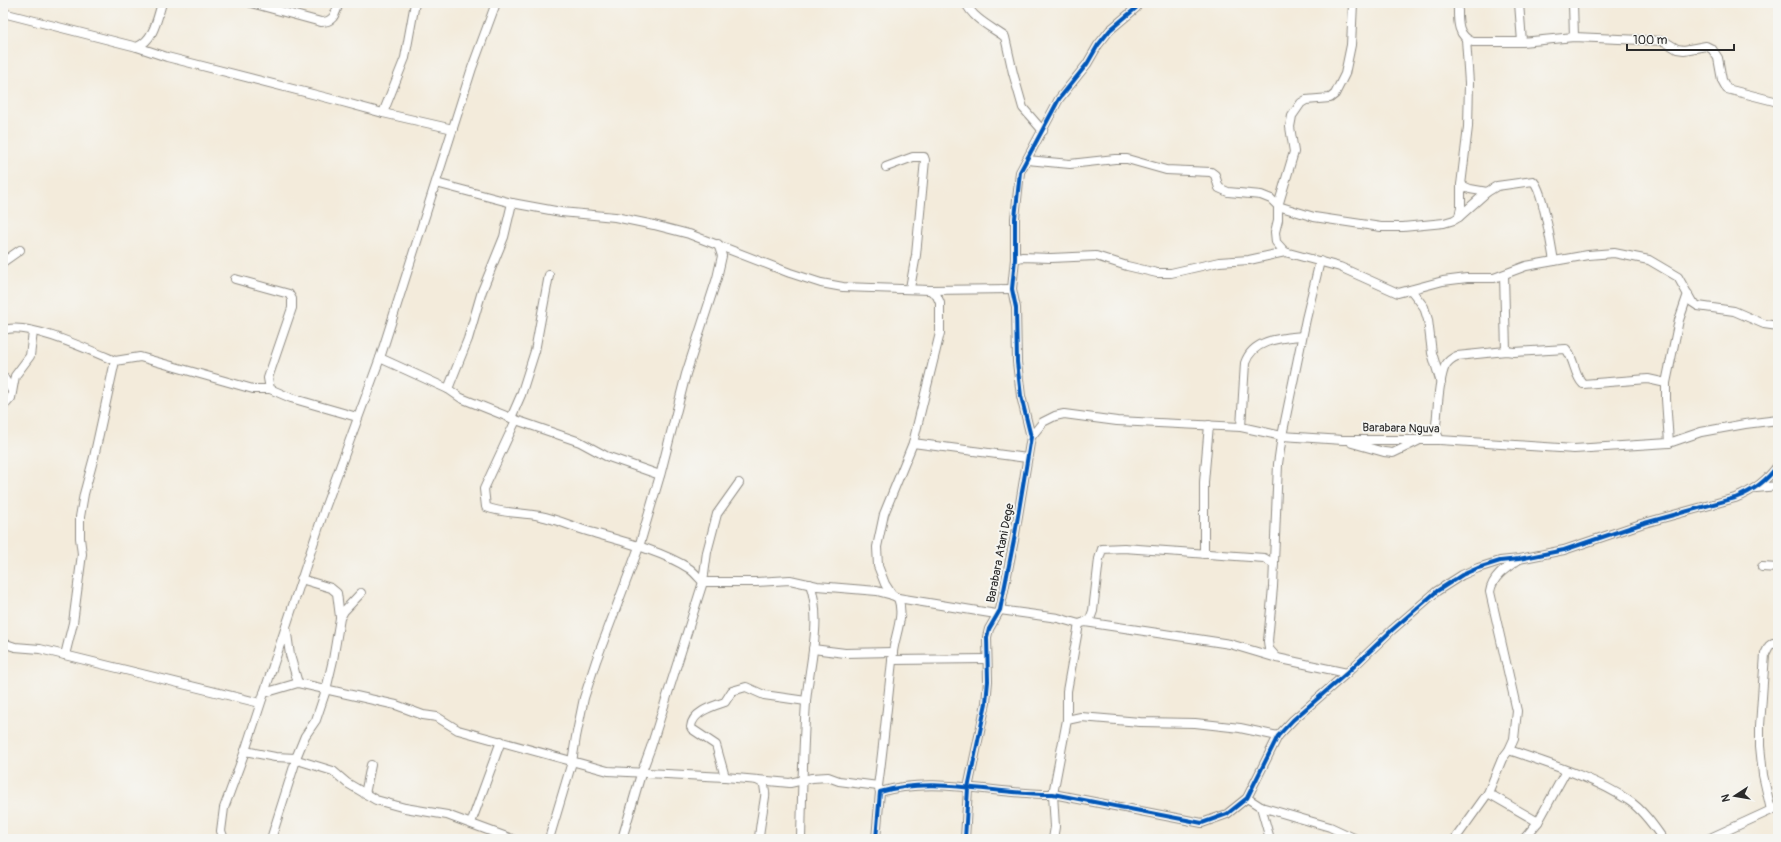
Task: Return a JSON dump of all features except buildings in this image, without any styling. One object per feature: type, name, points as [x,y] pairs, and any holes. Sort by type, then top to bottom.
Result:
[{"type":"street","points":[[137,47],[144,44],[150,37],[162,3]]},
{"type":"street","points":[[251,3],[321,22],[328,22],[333,19],[339,3]]},
{"type":"street","points":[[383,113],[406,58],[415,3]]},
{"type":"street","points":[[224,839],[221,831],[224,808],[245,751],[301,579],[380,358],[472,68],[496,3]]},
{"type":"street","points":[[966,3],[968,9],[978,18],[1005,37],[1012,73],[1023,108],[1043,131]]},
{"type":"street","points":[[1031,437],[1020,389],[1017,362],[1016,308],[1012,289],[1015,259],[1017,192],[1020,172],[1059,99],[1087,64],[1098,45],[1114,26],[1136,8],[1138,3]]},
{"type":"street","points":[[1284,252],[1276,242],[1275,232],[1278,220],[1278,206],[1294,152],[1290,127],[1292,116],[1301,103],[1306,100],[1330,98],[1335,94],[1345,74],[1351,45],[1353,3]]},
{"type":"street","points":[[1458,3],[1460,33],[1466,39],[1473,42],[1522,42],[1574,37],[1664,42],[1677,49],[1684,50],[1706,46],[1712,49],[1718,58],[1722,80],[1727,89],[1778,102]]},
{"type":"street","points":[[1519,3],[1522,42]]},
{"type":"street","points":[[1573,3],[1574,37]]},
{"type":"street","points":[[3,13],[137,47],[167,57],[383,113],[453,129]]},
{"type":"street","points":[[1459,217],[1468,127],[1469,98],[1466,39]]},
{"type":"street","points":[[886,167],[913,157],[924,157],[925,160],[916,255],[910,288]]},
{"type":"street","points":[[1027,160],[1070,164],[1127,159],[1166,170],[1212,172],[1215,175],[1219,188],[1224,190],[1240,194],[1261,195],[1271,199],[1278,206],[1314,217],[1381,227],[1403,227],[1444,223],[1454,220],[1487,192],[1497,186],[1532,181],[1535,183],[1542,200],[1554,261]]},
{"type":"street","points":[[436,183],[512,203],[561,212],[615,217],[689,234],[790,273],[821,283],[843,287],[910,288],[930,290],[1012,289]]},
{"type":"street","points":[[1461,185],[1470,189],[1487,192]]},
{"type":"street","points":[[448,389],[468,338],[482,291],[504,236],[512,203]]},
{"type":"street","points":[[718,244],[722,256]]},
{"type":"street","points":[[549,839],[572,762],[584,698],[639,547],[660,475],[686,374],[717,278],[722,256],[727,248]]},
{"type":"street","points":[[3,262],[20,250]]},
{"type":"street","points":[[1015,259],[1022,257],[1051,258],[1096,256],[1127,266],[1157,273],[1171,273],[1219,262],[1249,260],[1284,252],[1340,267],[1398,294],[1443,281],[1467,278],[1494,278],[1526,266],[1588,255],[1614,253],[1649,260],[1678,277],[1692,302],[1698,306],[1734,311],[1764,324],[1778,326]]},
{"type":"street","points":[[1277,658],[1269,650],[1268,641],[1274,564],[1278,464],[1282,436],[1302,336],[1320,261]]},
{"type":"street","points":[[549,275],[535,351],[513,419],[484,489],[486,507],[508,512],[553,518],[586,531],[618,539],[669,558],[690,570],[703,582],[756,582],[790,580],[810,584],[877,591],[895,597],[998,612],[1058,618],[1082,623],[1230,644],[1277,658],[1347,674]]},
{"type":"street","points":[[1504,275],[1506,350]]},
{"type":"street","points":[[235,279],[289,294],[292,299],[292,308],[268,378],[270,389]]},
{"type":"street","points":[[876,839],[879,789],[893,656],[900,611],[895,597],[885,584],[878,566],[877,547],[884,514],[913,443],[940,333],[940,304],[937,296],[930,290]]},
{"type":"street","points":[[1411,290],[1424,307],[1428,320],[1432,353],[1441,384]]},
{"type":"street","points":[[1669,443],[1666,383],[1679,320],[1688,294]]},
{"type":"street","points":[[3,331],[12,328],[33,332],[77,344],[115,361],[124,358],[140,357],[253,389],[270,389],[274,392],[299,400],[358,417]]},
{"type":"street","points":[[3,407],[9,402],[15,376],[30,356],[33,332]]},
{"type":"street","points":[[1241,427],[1245,363],[1247,357],[1253,349],[1273,339],[1302,336]]},
{"type":"street","points":[[1440,440],[1436,432],[1436,425],[1441,384],[1445,366],[1450,359],[1457,356],[1506,350],[1514,352],[1566,349],[1574,364],[1578,379],[1583,384],[1648,378],[1666,383]]},
{"type":"street","points":[[380,358],[448,389],[462,398],[513,419],[580,442],[606,456],[660,475]]},
{"type":"street","points":[[65,655],[73,623],[82,554],[80,517],[115,361]]},
{"type":"street","points":[[3,376],[12,392]]},
{"type":"street","name":"Barabara Nguva","points":[[1031,437],[1043,422],[1055,416],[1064,414],[1117,421],[1241,427],[1282,436],[1343,440],[1440,440],[1574,449],[1669,443],[1702,432],[1778,420]]},
{"type":"street","points":[[1204,554],[1204,482],[1209,425]]},
{"type":"street","name":"Barabara Atani Dege","points":[[965,839],[968,788],[986,703],[988,681],[986,659],[987,637],[989,629],[998,612],[1014,540],[1031,437]]},
{"type":"street","points":[[1343,440],[1384,452],[1393,453],[1420,440]]},
{"type":"street","points":[[913,443],[1027,458]]},
{"type":"street","points":[[264,693],[298,683],[396,705],[423,715],[437,717],[458,730],[608,771],[641,774],[756,779],[790,783],[828,777],[879,789],[915,785],[968,788],[1031,795],[1053,794],[1202,823],[1227,814],[1247,798],[1278,736],[1293,720],[1347,674],[1392,630],[1440,589],[1462,575],[1500,561],[1519,559],[1585,544],[1641,524],[1735,498],[1749,493],[1756,488],[1770,477],[1778,466]]},
{"type":"street","points":[[1770,477],[1778,486]]},
{"type":"street","points":[[622,839],[641,774],[651,748],[703,582],[707,552],[717,514],[739,483]]},
{"type":"street","points":[[1756,488],[1778,486]]},
{"type":"street","points":[[1082,623],[1090,619],[1093,611],[1099,559],[1102,549],[1124,548],[1264,558],[1274,564]]},
{"type":"street","points":[[1264,558],[1274,553]]},
{"type":"street","points":[[1455,839],[1488,793],[1502,759],[1509,750],[1514,739],[1517,711],[1490,592],[1491,583],[1503,571],[1519,559]]},
{"type":"street","points":[[1762,567],[1778,567]]},
{"type":"street","points":[[271,839],[295,760],[305,736],[316,720],[326,690],[340,618],[337,593],[331,588],[301,579]]},
{"type":"street","points":[[801,839],[806,701],[813,650],[815,617],[810,584]]},
{"type":"street","points":[[340,618],[344,611],[361,593]]},
{"type":"street","points":[[1053,839],[1055,827],[1053,794],[1067,720],[1067,691],[1082,623]]},
{"type":"street","points":[[286,624],[290,655],[298,683]]},
{"type":"street","points":[[3,643],[15,647],[40,649],[260,703]]},
{"type":"street","points":[[1708,839],[1774,808],[1763,775],[1760,726],[1766,654],[1769,646],[1773,643],[1778,645]]},
{"type":"street","points":[[813,650],[893,656],[986,659]]},
{"type":"street","points":[[725,777],[716,745],[692,729],[693,719],[714,706],[725,702],[732,691],[740,687],[746,687],[764,695],[806,701]]},
{"type":"street","points":[[1067,720],[1081,717],[1140,722],[1195,723],[1240,728],[1278,736]]},
{"type":"street","points":[[471,824],[501,741]]},
{"type":"street","points":[[1509,750],[1603,786],[1629,800],[1641,812],[1662,839]]},
{"type":"street","points":[[245,751],[295,760],[333,771],[376,800],[390,805],[447,815],[512,839]]},
{"type":"street","points":[[365,794],[371,764]]},
{"type":"street","points":[[1524,839],[1538,822],[1566,771]]},
{"type":"street","points":[[756,779],[764,784],[766,796],[760,822],[759,839]]},
{"type":"street","points":[[1488,793],[1538,822]]},
{"type":"street","points":[[1247,798],[1261,807],[1330,826],[1356,839]]},
{"type":"street","points":[[1261,807],[1270,839]]},
{"type":"cycle path","points":[[965,839],[968,788],[986,703],[988,681],[987,637],[989,629],[1000,610],[1014,540],[1031,437],[1021,396],[1017,362],[1016,308],[1012,289],[1015,259],[1015,218],[1020,172],[1059,99],[1087,64],[1098,45],[1110,30],[1136,8],[1138,3]]},
{"type":"cycle path","points":[[876,839],[880,792],[900,787],[922,785],[944,785],[1032,794],[1053,794],[1202,823],[1227,814],[1247,798],[1278,736],[1293,720],[1437,591],[1462,575],[1500,561],[1519,559],[1564,550],[1641,524],[1735,498],[1759,485],[1778,465]]}]
